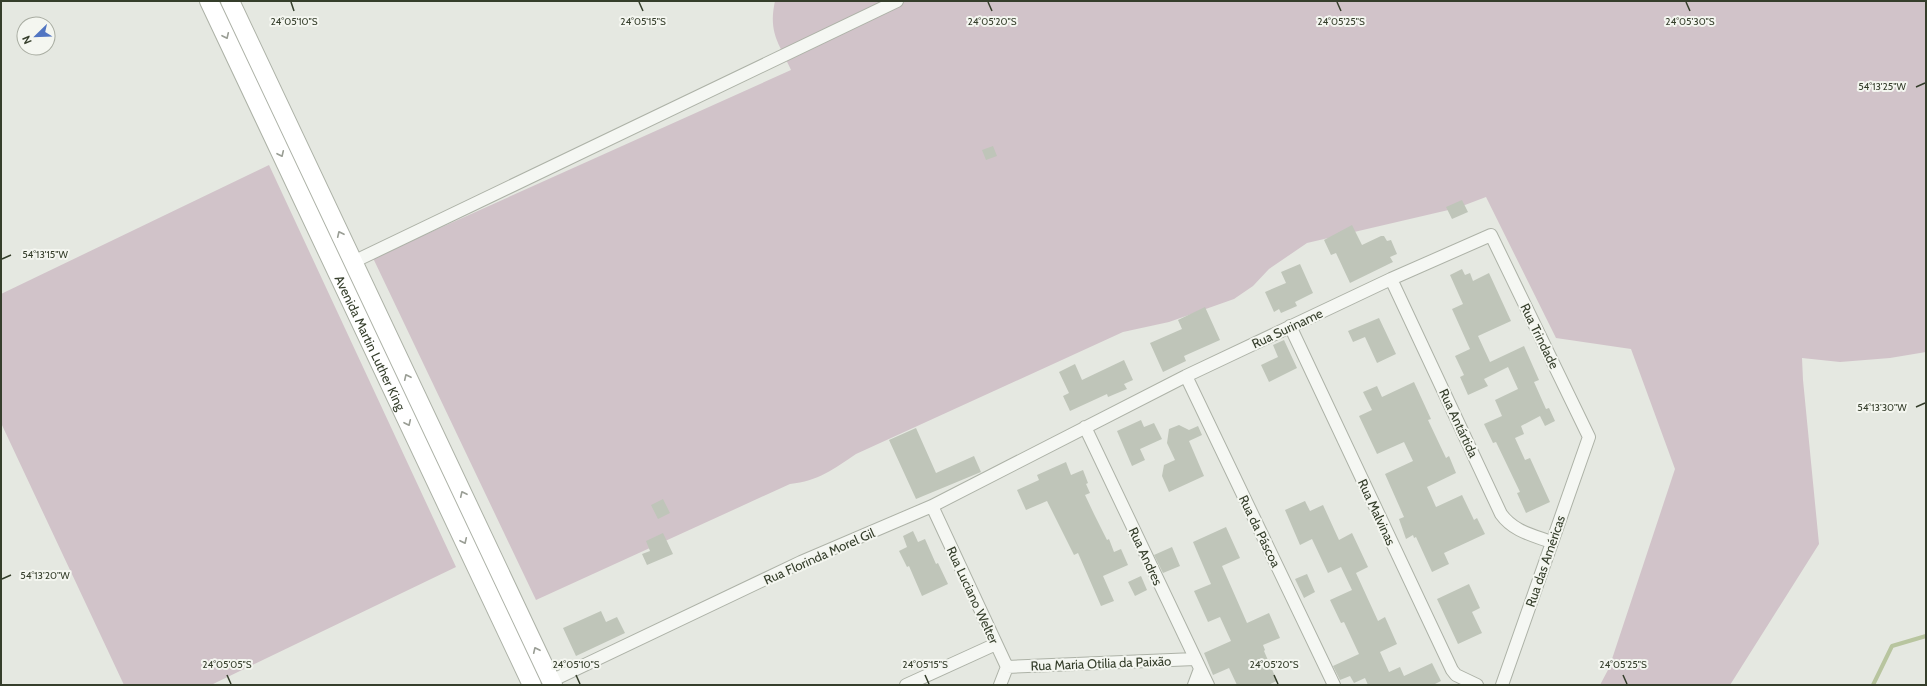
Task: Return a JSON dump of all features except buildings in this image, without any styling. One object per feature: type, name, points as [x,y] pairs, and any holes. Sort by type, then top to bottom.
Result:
[{"type":"main road","name":"Avenida Martin Luther King","points":[[209,1],[532,685]]},
{"type":"main road","name":"Avenida Martin Luther King","points":[[230,1],[552,683]]},
{"type":"street","points":[[353,262],[897,1]]},
{"type":"street","name":"Rua Suriname","points":[[1085,427],[1290,326],[1391,279],[1491,236]]},
{"type":"street","name":"Rua Trindade","points":[[1491,236],[1589,437]]},
{"type":"street","name":"Rua Antártida","points":[[1391,279],[1501,514],[1515,528],[1551,542]]},
{"type":"street","name":"Rua Malvinas","points":[[1290,326],[1452,670],[1456,675],[1477,685]]},
{"type":"street","name":"Rua da Páscoa","points":[[1186,376],[1334,685]]},
{"type":"street","name":"Rua Florinda Morel Gil","points":[[552,683],[801,562],[932,506],[1085,427]]},
{"type":"street","name":"Rua Andres","points":[[1085,427],[1208,685]]},
{"type":"street","name":"Rua das Américas","points":[[1502,685],[1589,437]]},
{"type":"street","name":"Rua Luciano Welter","points":[[932,506],[1007,667]]},
{"type":"street","points":[[906,685],[996,644]]},
{"type":"street","points":[[1194,685],[1198,664]]},
{"type":"street","name":"Rua Maria Otilia da Paixão","points":[[1007,667],[1198,664]]},
{"type":"street","points":[[1000,685],[1007,667]]},
{"type":"shaded area","points":[[775,1],[1926,1],[1926,352],[1890,358],[1840,362],[1802,358],[1819,544],[1730,685],[1600,685],[1609,668],[1675,469],[1631,349],[1556,338],[1486,197],[1457,208],[1307,243],[1269,269],[1253,286],[1234,299],[1169,322],[1123,332],[856,454],[825,474],[809,480],[790,484],[536,600],[373,258],[791,70],[779,45],[774,30],[773,12]]},
{"type":"shaded area","points":[[269,165],[456,567],[211,685],[124,685],[1,423],[1,294]]},
{"type":"waterway","points":[[1873,685],[1892,646],[1926,636]]}]
